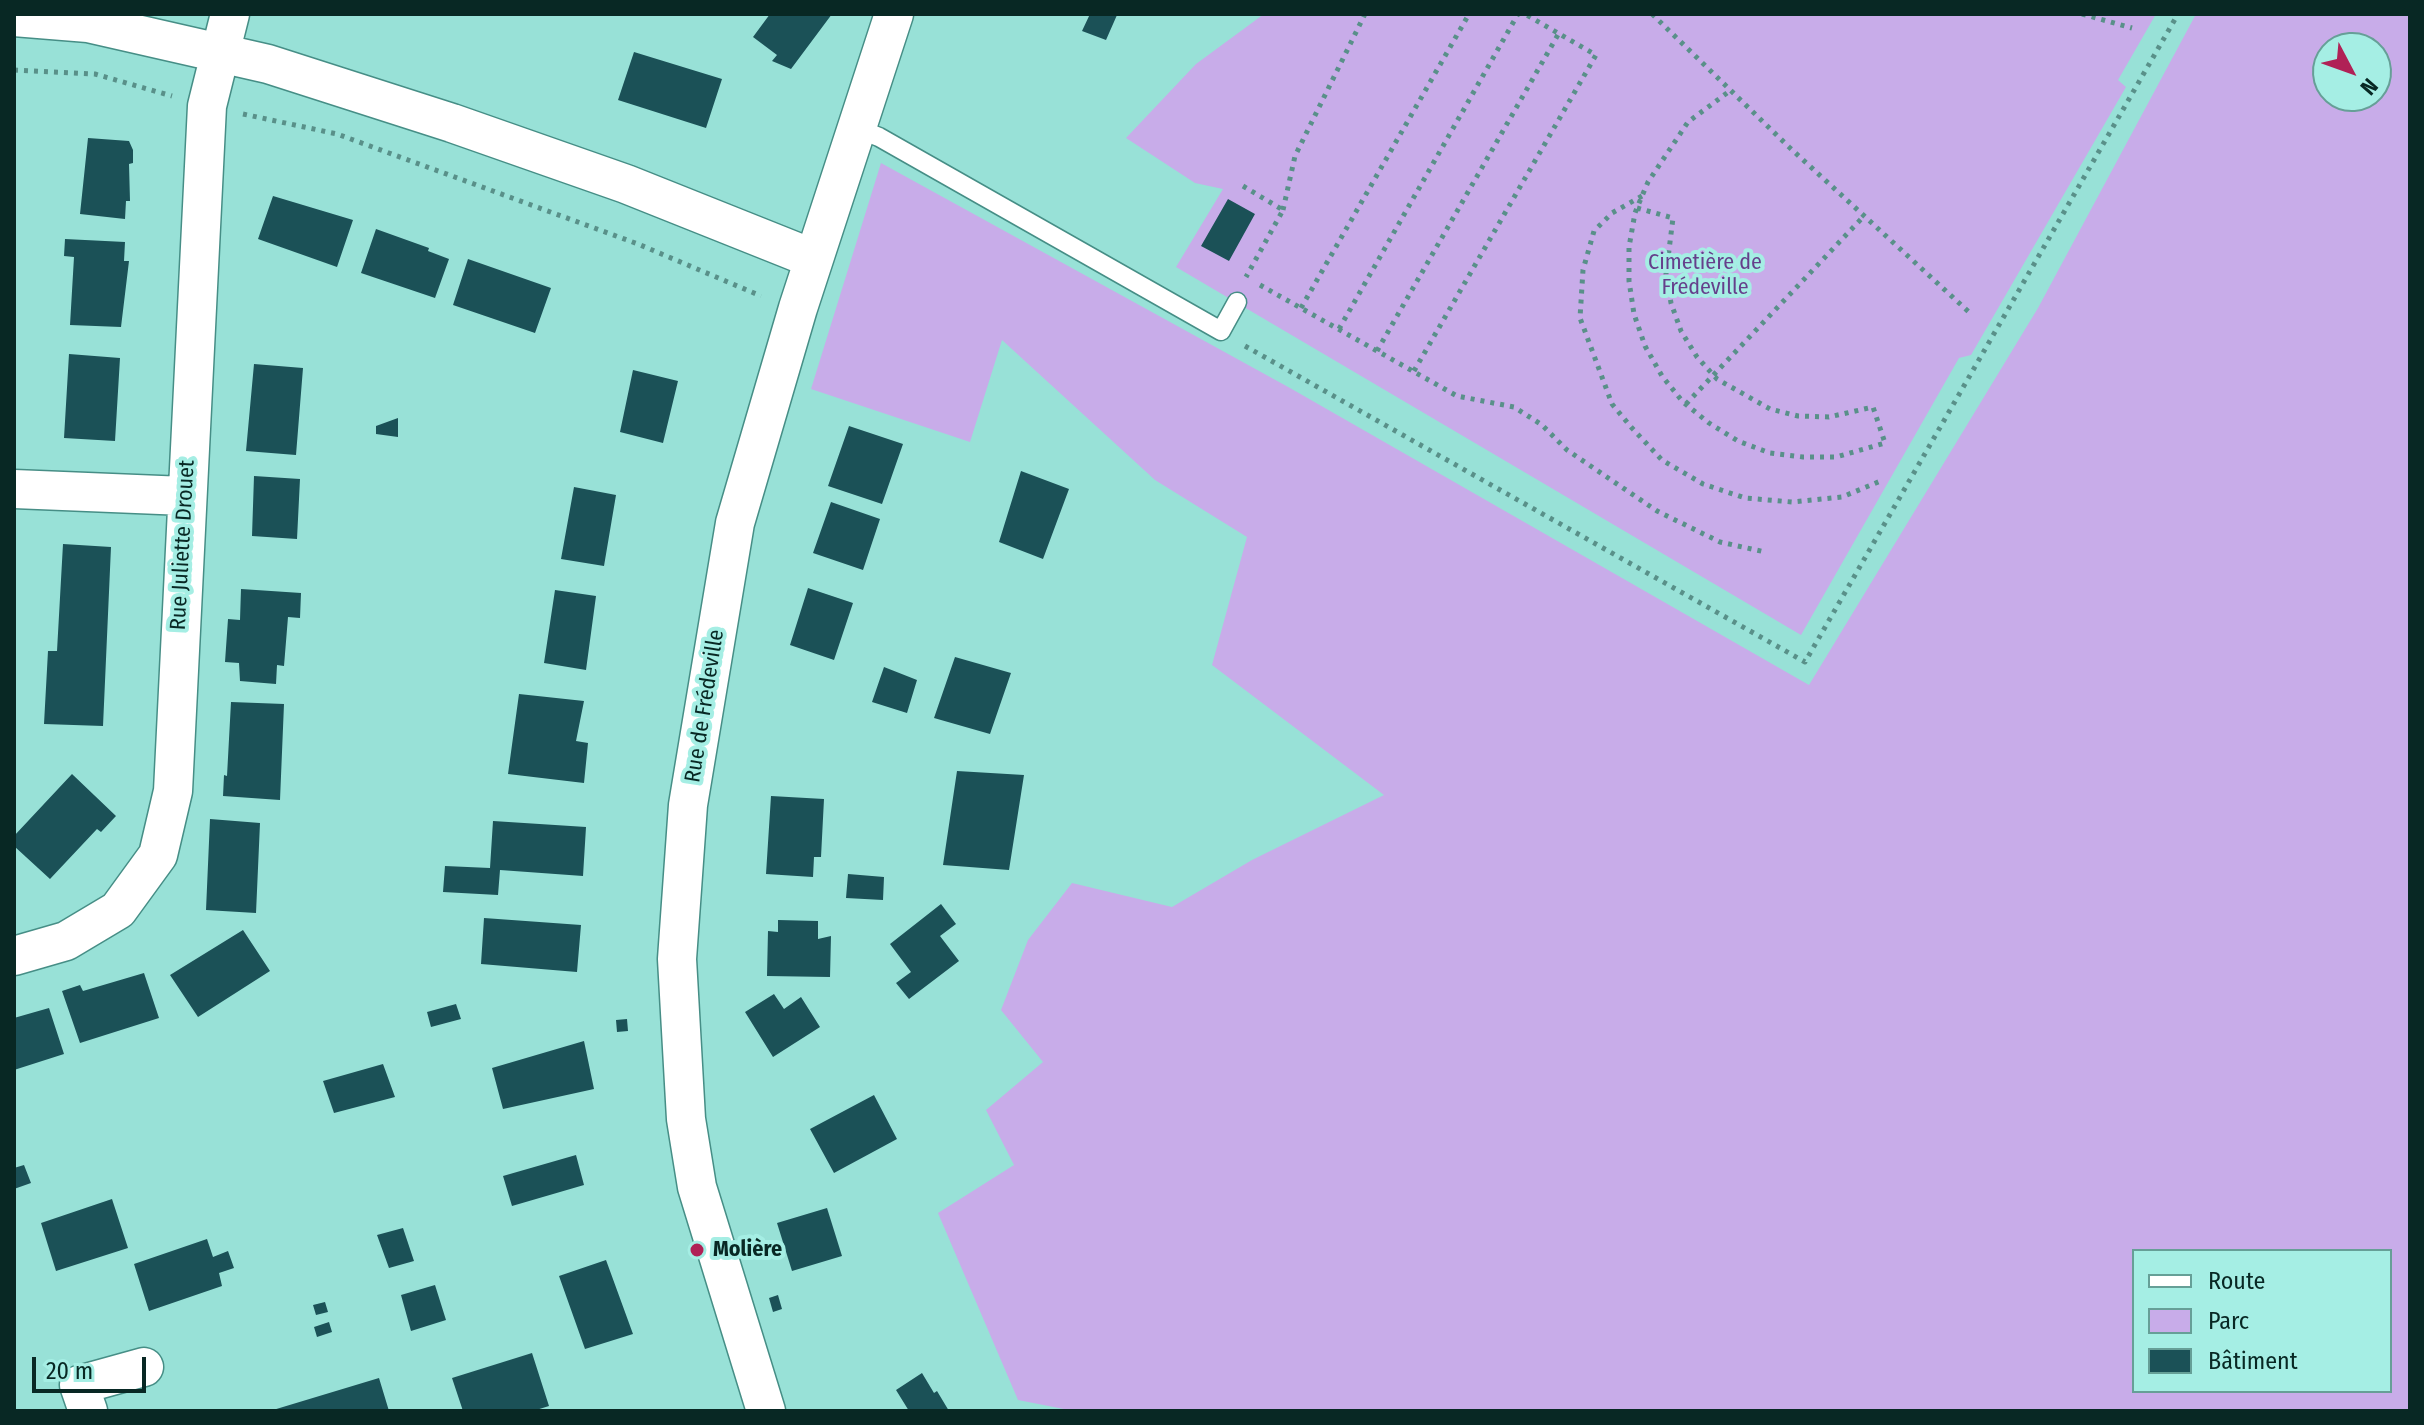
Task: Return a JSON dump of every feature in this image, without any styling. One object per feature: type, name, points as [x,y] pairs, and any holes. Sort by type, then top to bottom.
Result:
[{"type":"street","name":"Rue Juliette Drouet","points":[[14,956],[66,941],[118,910],[158,855],[173,791],[185,496],[207,106],[230,14]]},
{"type":"street","name":"Rue de Frédeville","points":[[758,1409],[697,1187],[686,1119],[677,959],[688,805],[735,523],[814,259],[894,14]]},
{"type":"street","points":[[14,17],[88,23],[268,64],[452,123],[626,184],[814,259]]},
{"type":"street","points":[[14,489],[185,496]]},
{"type":"street","points":[[88,1411],[79,1385],[144,1367]]},
{"type":"lane","points":[[856,128],[879,137],[1221,331],[1237,302]]},
{"type":"path","points":[[1237,302],[1246,277],[1283,210],[1295,156],[1365,14]]},
{"type":"path","points":[[1301,308],[1469,14]]},
{"type":"path","points":[[1339,329],[1518,14]]},
{"type":"path","points":[[1414,371],[1596,55],[1525,14]]},
{"type":"path","points":[[1652,14],[1970,313]]},
{"type":"path","points":[[2082,14],[2132,28]]},
{"type":"path","points":[[1221,331],[1805,662],[2178,14]]},
{"type":"path","points":[[1377,351],[1559,33]]},
{"type":"path","points":[[14,70],[95,74],[207,106],[337,134],[638,244],[763,297]]},
{"type":"path","points":[[1637,208],[1673,218],[1666,274],[1671,303],[1681,331],[1714,375],[1742,396],[1770,409],[1798,416],[1829,417],[1873,407],[1885,443],[1836,457],[1770,453],[1738,441],[1686,404],[1662,376],[1645,346],[1634,314],[1629,247],[1637,208],[1665,153],[1688,122],[1731,90]]},
{"type":"path","points":[[1243,186],[1283,210]]},
{"type":"path","points":[[1642,196],[1612,213],[1594,231],[1583,270],[1580,318],[1612,404],[1631,427],[1662,460],[1703,484],[1745,498],[1792,502],[1842,497],[1883,480]]},
{"type":"path","points":[[1686,404],[1864,216]]},
{"type":"path","points":[[1246,277],[1457,396],[1514,407],[1542,425],[1567,450],[1657,511],[1720,542],[1765,552]]},
{"type":"green space","name":"Cimetière de Frédeville","points":[[1264,14],[2156,14],[2118,80],[2126,87],[1971,355],[1959,358],[1801,635],[1176,267],[1223,189],[1195,183],[1126,138],[1196,64]]},
{"type":"green space","points":[[2196,14],[2410,14],[2410,1411],[1074,1411],[1018,1400],[938,1213],[1014,1165],[986,1110],[1043,1062],[1001,1010],[1028,940],[1072,883],[1172,907],[1252,860],[1384,795],[1212,665],[1247,537],[1155,480],[1002,340],[970,442],[811,389],[881,163],[1290,388],[1809,685],[2038,308]]},
{"type":"building","points":[[770,14],[832,14],[791,69],[772,61],[777,55],[753,37]]},
{"type":"building","points":[[1090,14],[1117,15],[1106,40],[1082,31]]},
{"type":"building","points":[[634,52],[722,79],[706,128],[618,100]]},
{"type":"building","points":[[88,138],[129,141],[133,163],[129,164],[130,201],[126,201],[125,219],[80,214]]},
{"type":"building","points":[[273,196],[353,220],[337,267],[258,239]]},
{"type":"building","points":[[1228,199],[1255,214],[1229,261],[1201,246]]},
{"type":"building","points":[[376,229],[429,248],[428,251],[449,259],[435,298],[361,273]]},
{"type":"building","points":[[65,239],[125,242],[124,261],[129,261],[121,327],[70,325],[74,257],[64,256]]},
{"type":"building","points":[[468,259],[551,288],[535,333],[453,305]]},
{"type":"building","points":[[69,354],[120,358],[115,441],[64,438]]},
{"type":"building","points":[[254,364],[303,368],[296,455],[246,451]]},
{"type":"building","points":[[633,370],[678,381],[663,443],[620,432]]},
{"type":"building","points":[[398,418],[398,437],[376,434],[376,426]]},
{"type":"building","points":[[849,426],[903,444],[882,504],[828,486]]},
{"type":"building","points":[[1021,471],[1069,489],[1043,559],[999,542]]},
{"type":"building","points":[[254,476],[300,479],[297,539],[252,536]]},
{"type":"building","points":[[574,487],[616,495],[604,566],[561,559]]},
{"type":"building","points":[[831,502],[880,519],[863,570],[813,553]]},
{"type":"building","points":[[63,544],[111,547],[103,726],[44,724],[48,651],[57,651]]},
{"type":"building","points":[[808,588],[853,603],[834,660],[790,645]]},
{"type":"building","points":[[241,589],[301,593],[300,618],[288,617],[284,666],[277,665],[276,684],[240,681],[239,663],[225,662],[228,619],[240,620]]},
{"type":"building","points":[[555,590],[596,596],[586,670],[544,663]]},
{"type":"building","points":[[955,657],[1011,673],[990,734],[934,718]]},
{"type":"building","points":[[884,667],[917,680],[907,713],[872,702]]},
{"type":"building","points":[[519,694],[584,701],[576,741],[588,743],[584,783],[508,774]]},
{"type":"building","points":[[231,702],[284,704],[280,800],[223,796]]},
{"type":"building","points":[[957,771],[1024,775],[1009,870],[943,865]]},
{"type":"building","points":[[72,774],[116,816],[101,832],[97,829],[50,879],[14,846],[14,836]]},
{"type":"building","points":[[771,796],[824,799],[821,857],[814,857],[813,877],[766,874]]},
{"type":"building","points":[[210,819],[260,823],[256,913],[206,910]]},
{"type":"building","points":[[493,821],[586,827],[583,876],[500,870],[498,895],[443,892],[445,866],[490,868]]},
{"type":"building","points":[[848,874],[884,877],[883,900],[846,898]]},
{"type":"building","points":[[941,904],[956,924],[940,936],[959,961],[909,999],[896,983],[911,972],[890,944]]},
{"type":"building","points":[[484,918],[581,925],[577,972],[481,964]]},
{"type":"building","points":[[778,920],[818,921],[818,939],[831,936],[830,977],[767,976],[768,931],[778,932]]},
{"type":"building","points":[[243,930],[270,971],[198,1017],[170,975]]},
{"type":"building","points":[[144,973],[159,1018],[80,1043],[62,991],[80,985],[83,991]]},
{"type":"building","points":[[774,994],[784,1009],[801,997],[820,1027],[773,1057],[745,1012]]},
{"type":"building","points":[[456,1004],[461,1019],[431,1027],[427,1012]]},
{"type":"building","points":[[49,1008],[64,1054],[14,1070],[14,1018]]},
{"type":"building","points":[[627,1019],[628,1031],[617,1032],[616,1020]]},
{"type":"building","points":[[584,1041],[594,1089],[503,1109],[492,1068]]},
{"type":"building","points":[[383,1064],[395,1097],[334,1113],[323,1081]]},
{"type":"building","points":[[874,1095],[897,1139],[834,1173],[810,1129]]},
{"type":"building","points":[[576,1155],[584,1185],[512,1206],[503,1176]]},
{"type":"building","points":[[24,1165],[31,1183],[14,1189],[14,1168]]},
{"type":"building","points":[[112,1199],[128,1248],[56,1271],[41,1223]]},
{"type":"building","points":[[827,1208],[842,1256],[792,1271],[777,1223]]},
{"type":"building","points":[[403,1228],[414,1261],[389,1268],[377,1235]]},
{"type":"building","points":[[207,1239],[213,1257],[228,1251],[234,1268],[219,1273],[222,1286],[149,1311],[134,1264]]},
{"type":"building","points":[[606,1260],[633,1334],[585,1349],[559,1276]]},
{"type":"building","points":[[435,1285],[446,1320],[411,1331],[401,1295]]},
{"type":"building","points":[[778,1295],[782,1309],[773,1312],[769,1298]]},
{"type":"building","points":[[325,1302],[328,1312],[316,1315],[313,1305]]},
{"type":"building","points":[[329,1322],[332,1332],[317,1337],[314,1327]]},
{"type":"building","points":[[532,1353],[549,1406],[533,1411],[463,1411],[452,1378]]},
{"type":"building","points":[[922,1373],[949,1411],[909,1411],[896,1390]]},
{"type":"building","points":[[379,1378],[389,1411],[273,1411],[273,1410]]},
{"type":"place","name":"Molière","points":[[697,1250]]}]
